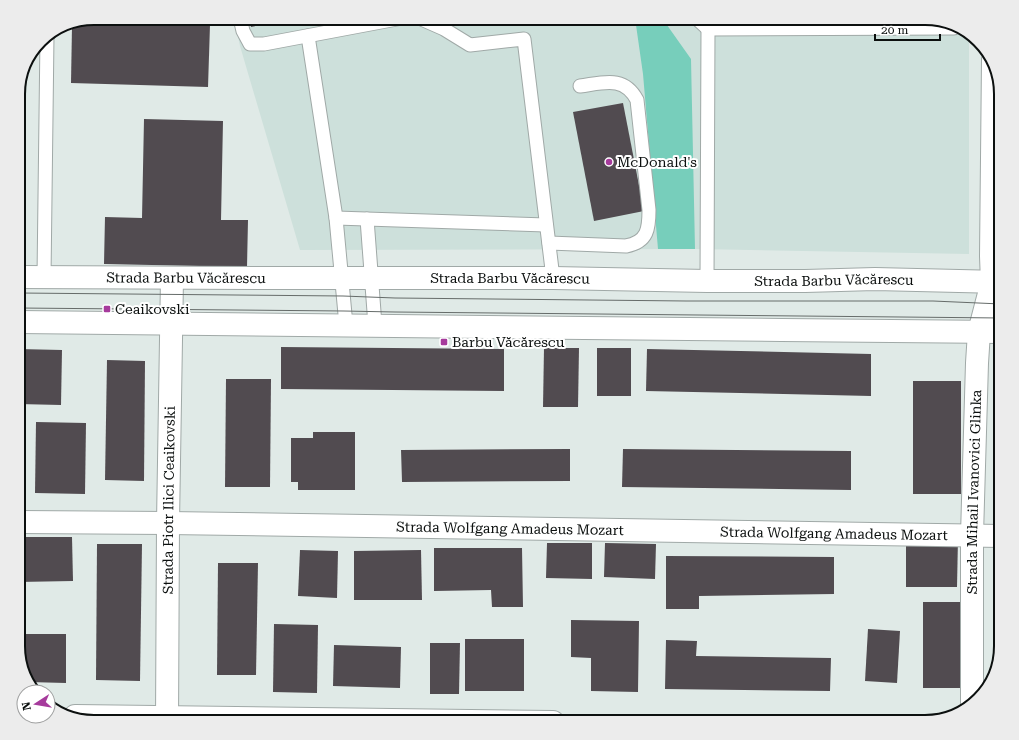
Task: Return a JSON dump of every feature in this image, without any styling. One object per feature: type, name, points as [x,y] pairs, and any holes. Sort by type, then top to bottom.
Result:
[{"type":"street","name":"Strada Mihail Ivanovici Glinka","points":[[993,80],[991,256],[994,270]]},
{"type":"street","name":"Strada Barbu Văcărescu","points":[[25,277],[553,278],[707,281],[805,281],[875,278],[994,288]]},
{"type":"street","name":"Strada Piotr Ilici Ceaikovski","points":[[167,715],[168,523],[172,278]]},
{"type":"street","name":"Strada Mihail Ivanovici Glinka","points":[[972,697],[972,536],[977,363],[979,332],[994,297]]},
{"type":"street","points":[[25,322],[994,332]]},
{"type":"street","name":"Strada Wolfgang Amadeus Mozart","points":[[25,522],[994,536]]},
{"type":"lane","points":[[242,25],[250,44],[264,44],[365,25]]},
{"type":"lane","points":[[445,25],[470,45],[524,39],[553,278]]},
{"type":"lane","points":[[704,25],[708,29],[943,28]]},
{"type":"lane","points":[[707,281],[708,29]]},
{"type":"lane","points":[[308,36],[336,218],[346,325]]},
{"type":"lane","points":[[44,278],[47,44]]},
{"type":"lane","points":[[549,243],[626,246],[634,245],[641,241],[647,233],[649,210],[636,100],[633,93],[627,87],[619,83],[611,82],[580,86]]},
{"type":"lane","points":[[336,218],[546,225]]},
{"type":"lane","points":[[367,219],[375,325]]},
{"type":"shaded area","points":[[236,25],[925,25],[947,29],[960,34],[969,41],[969,254],[695,249],[300,250],[240,46]]},
{"type":"shaded area","points":[[27,75],[25,123],[25,89]]},
{"type":"green space","points":[[636,25],[667,25],[691,59],[695,249],[658,249],[643,74]]},
{"type":"building","points":[[94,25],[210,25],[208,87],[71,83],[72,29]]},
{"type":"building","name":"McDonald's","points":[[623,103],[644,211],[594,221],[573,112]]},
{"type":"building","points":[[144,119],[223,121],[221,220],[248,220],[247,267],[104,264],[105,217],[142,218]]},
{"type":"building","points":[[281,347],[504,349],[504,391],[281,389]]},
{"type":"building","points":[[544,348],[579,348],[578,407],[543,407]]},
{"type":"building","points":[[597,348],[631,348],[631,396],[597,396]]},
{"type":"building","points":[[25,349],[62,350],[61,405],[25,404]]},
{"type":"building","points":[[647,349],[871,354],[871,396],[646,391]]},
{"type":"building","points":[[107,360],[145,361],[144,481],[105,480]]},
{"type":"building","points":[[226,379],[271,379],[270,487],[225,487]]},
{"type":"building","points":[[913,381],[961,381],[961,494],[913,494]]},
{"type":"building","points":[[36,422],[86,423],[85,494],[35,493]]},
{"type":"building","points":[[313,432],[355,432],[355,490],[298,490],[298,482],[291,482],[291,438],[313,438]]},
{"type":"building","points":[[570,449],[570,481],[402,482],[401,450]]},
{"type":"building","points":[[623,449],[851,451],[851,490],[622,487]]},
{"type":"building","points":[[25,537],[72,537],[73,581],[25,582]]},
{"type":"building","points":[[906,537],[958,538],[957,587],[906,587]]},
{"type":"building","points":[[547,543],[592,543],[592,579],[546,578]]},
{"type":"building","points":[[605,543],[656,544],[655,579],[604,577]]},
{"type":"building","points":[[97,544],[142,544],[140,681],[96,680]]},
{"type":"building","points":[[434,548],[522,548],[523,607],[492,607],[491,590],[434,591]]},
{"type":"building","points":[[300,550],[338,551],[337,598],[298,596]]},
{"type":"building","points":[[421,550],[422,600],[354,600],[354,551]]},
{"type":"building","points":[[666,556],[834,557],[834,594],[699,596],[699,609],[666,609]]},
{"type":"building","points":[[218,563],[258,563],[256,675],[217,675]]},
{"type":"building","points":[[923,602],[964,602],[964,688],[923,688]]},
{"type":"building","points":[[571,620],[639,621],[638,692],[591,691],[591,658],[571,657]]},
{"type":"building","points":[[274,624],[318,625],[317,693],[273,692]]},
{"type":"building","points":[[868,629],[900,631],[897,683],[865,681]]},
{"type":"building","points":[[25,634],[66,634],[66,683],[36,682],[27,664]]},
{"type":"building","points":[[465,639],[524,639],[524,691],[465,691]]},
{"type":"building","points":[[666,640],[697,641],[696,656],[831,658],[830,691],[665,689]]},
{"type":"building","points":[[430,643],[460,643],[459,694],[430,694]]},
{"type":"building","points":[[334,645],[401,647],[400,688],[333,686]]},
{"type":"tram line","points":[[25,293],[686,301],[933,301],[994,304]]},
{"type":"tram line","points":[[25,308],[994,318]]},
{"type":"place","name":"McDonald's","points":[[609,162]]},
{"type":"place","name":"Ceaikovski","points":[[107,309]]},
{"type":"place","name":"Barbu Văcărescu","points":[[444,342]]}]
